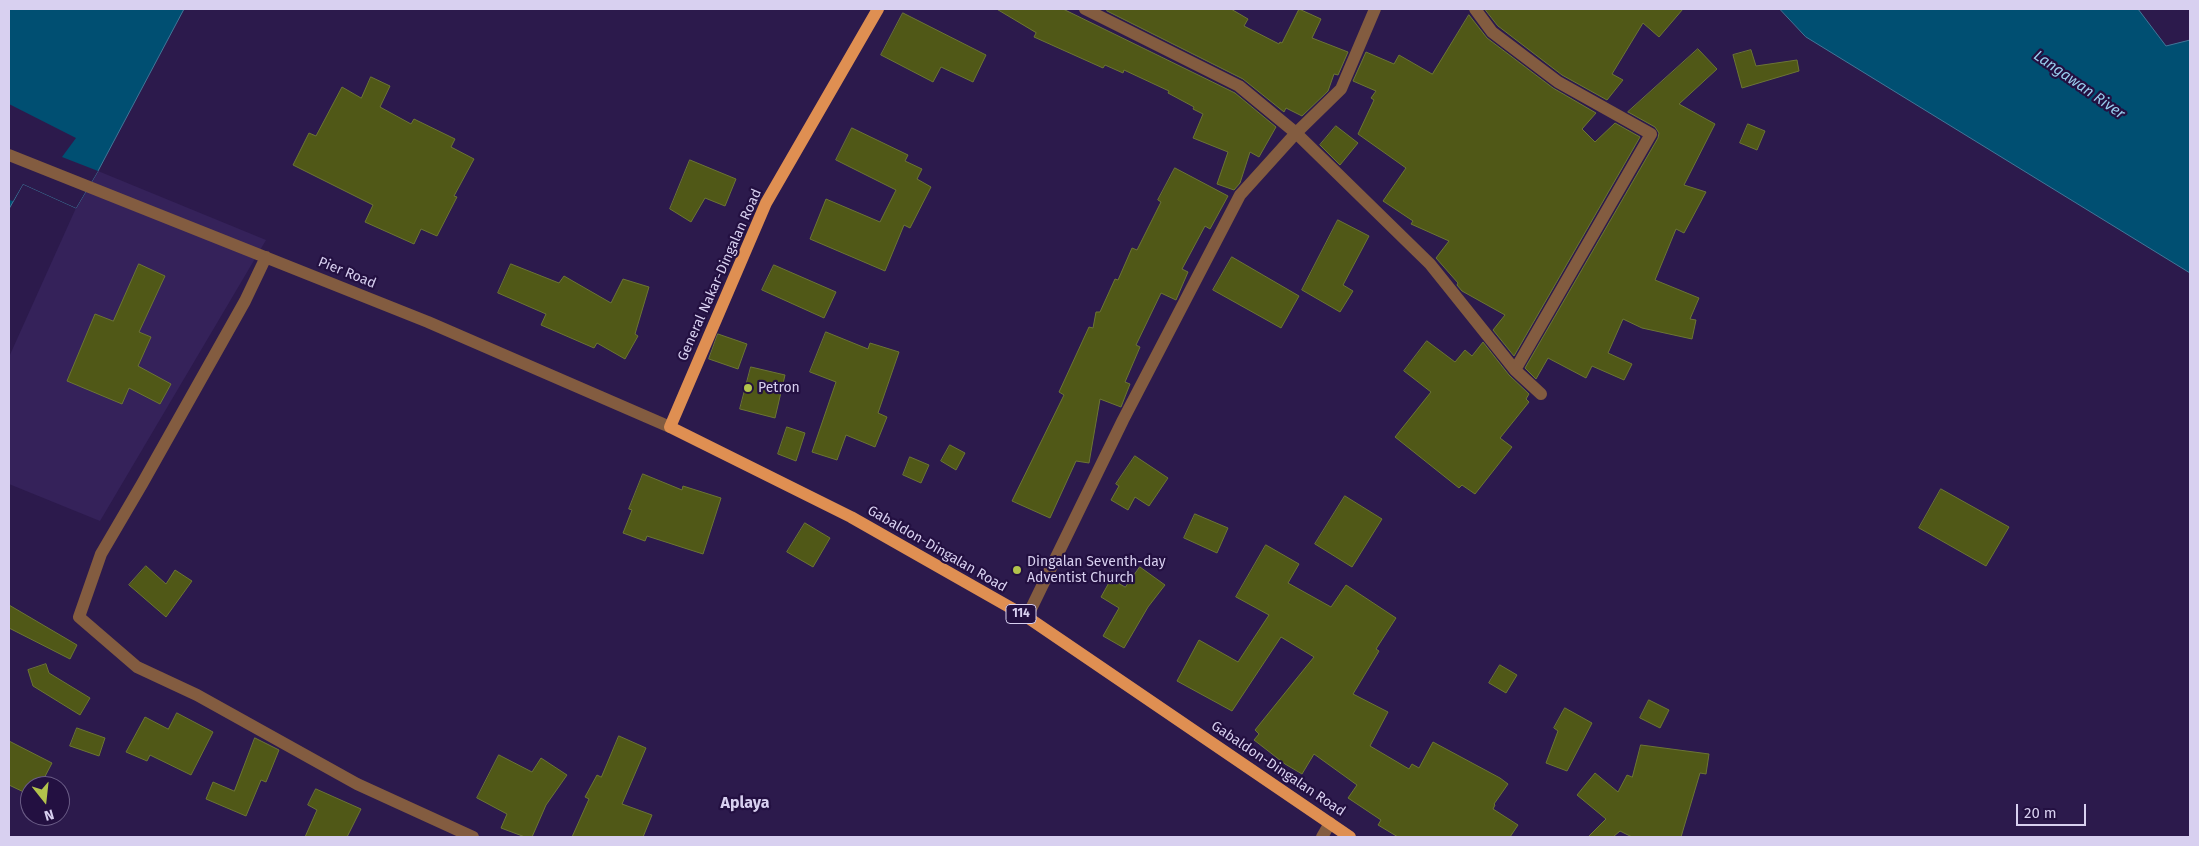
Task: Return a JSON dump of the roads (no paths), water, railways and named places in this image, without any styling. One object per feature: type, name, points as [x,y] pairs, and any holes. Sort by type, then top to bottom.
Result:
[{"type":"main road","name":"General Nakar-Dingalan Road","points":[[670,426],[766,203],[878,9]]},
{"type":"main road","name":"Gabaldon-Dingalan Road","points":[[670,426],[851,517],[1027,617],[1350,837]]},
{"type":"street","points":[[1085,9],[1239,86],[1296,133],[1430,264],[1515,370],[1541,394]]},
{"type":"street","points":[[1027,617],[1124,420],[1240,195],[1296,133],[1341,90],[1375,9]]},
{"type":"street","points":[[1475,9],[1492,32],[1558,82],[1651,134],[1515,370]]},
{"type":"street","name":"Pier Road","points":[[9,155],[428,322],[670,426]]},
{"type":"street","points":[[266,257],[231,326],[101,554],[79,617],[137,667],[197,695],[357,784],[473,837]]},
{"type":"street","points":[[1322,837],[1330,822]]},
{"type":"water","points":[[9,9],[184,9],[98,171],[76,208],[23,184],[9,209]]},
{"type":"water","name":"Langawan River","points":[[1780,9],[2138,9],[2166,46],[2190,40],[2190,273],[1806,37]]},
{"type":"place","name":"Petron","points":[[748,388]]},
{"type":"place","name":"Dingalan Seventh-day Adventist Church","points":[[1017,570]]},
{"type":"district","name":"Aplaya","points":[[745,804]]}]
